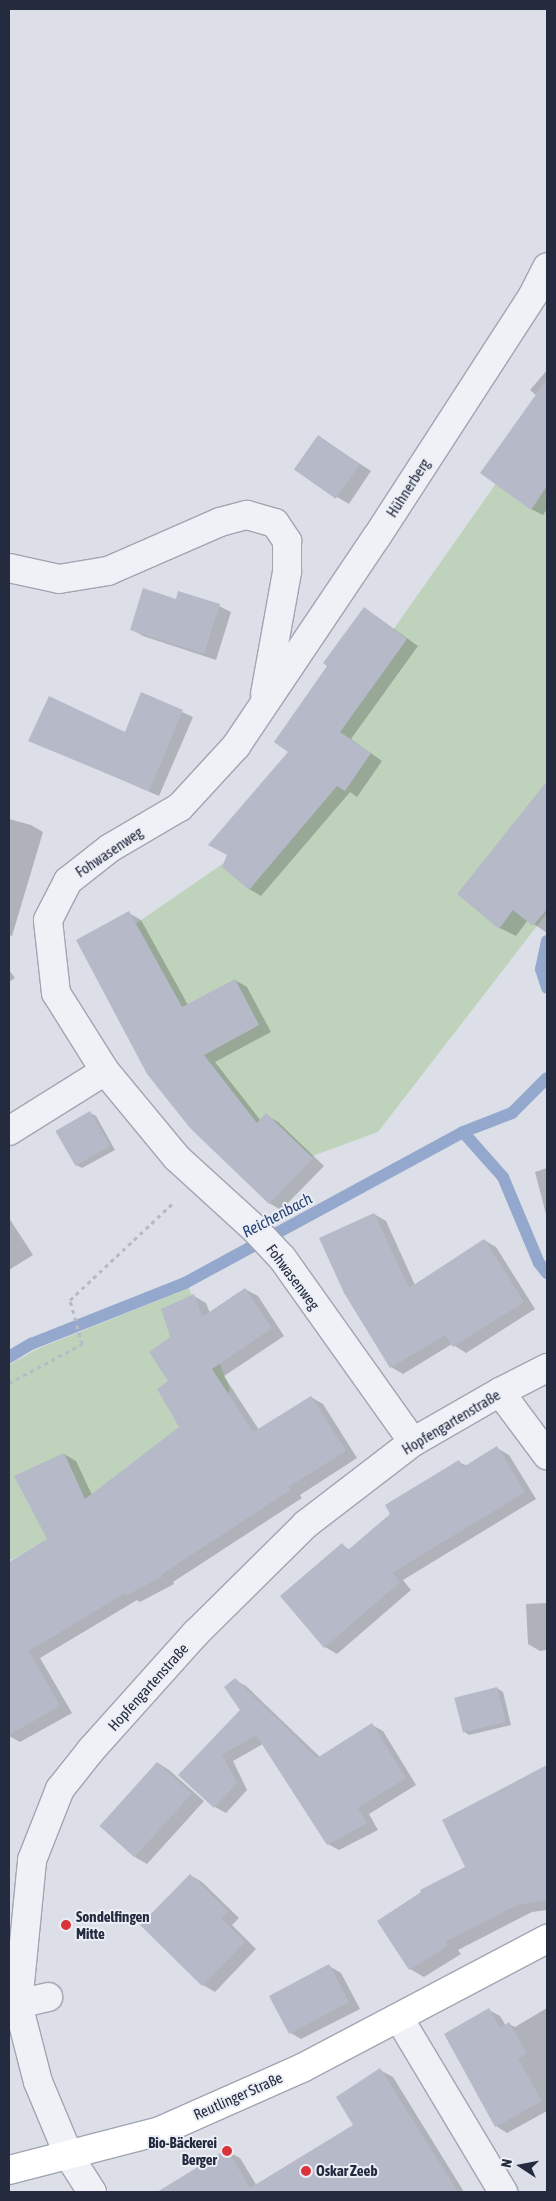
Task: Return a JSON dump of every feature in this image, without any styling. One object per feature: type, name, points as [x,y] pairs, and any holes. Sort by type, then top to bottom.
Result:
[{"type":"main road","name":"Reutlinger Straße","points":[[9,2170],[160,2131],[302,2068],[547,1939]]},
{"type":"street","name":"Hühnerberg","points":[[263,706],[376,538],[533,294],[547,267]]},
{"type":"street","name":"Fohwasenweg","points":[[9,568],[59,579],[108,571],[220,522],[247,515],[275,523],[287,541],[288,572],[263,706],[236,746],[180,807],[110,848],[68,881],[48,920],[56,992],[105,1071],[177,1158],[257,1231],[282,1258],[413,1442]]},
{"type":"street","points":[[9,1131],[105,1071]]},
{"type":"street","name":"Hopfengartenstraße","points":[[92,2192],[69,2156],[38,2082],[18,2004],[32,1860],[60,1789],[91,1750],[196,1633],[306,1524],[413,1442],[500,1392],[547,1368]]},
{"type":"street","points":[[500,1392],[547,1456]]},
{"type":"street","points":[[18,2004],[48,1997]]},
{"type":"street","points":[[399,2018],[503,2192]]},
{"type":"path","points":[[9,1383],[82,1344],[70,1300],[199,1178]]},
{"type":"green space","points":[[547,411],[547,913],[378,1132],[296,1162],[226,1106],[118,936],[234,856]]},
{"type":"green space","points":[[189,1288],[230,1389],[209,1433],[112,1504],[9,1561],[9,1365],[37,1349]]},
{"type":"building","points":[[547,379],[547,486],[531,510],[480,473]]},
{"type":"building","points":[[318,435],[360,464],[336,499],[294,469]]},
{"type":"building","points":[[143,588],[176,599],[178,591],[220,604],[204,654],[130,630]]},
{"type":"building","points":[[364,607],[407,639],[340,732],[371,753],[345,791],[337,786],[249,890],[222,867],[227,855],[208,845],[288,752],[274,742],[327,666],[323,663]]},
{"type":"building","points":[[141,692],[183,710],[149,791],[28,741],[49,696],[125,732]]},
{"type":"building","points":[[547,781],[547,909],[533,926],[513,910],[499,929],[457,894]]},
{"type":"building","points":[[129,911],[182,1007],[235,979],[259,1025],[204,1055],[257,1123],[266,1113],[313,1158],[269,1204],[190,1128],[147,1074],[76,940]]},
{"type":"building","points":[[90,1111],[110,1146],[75,1166],[55,1131]]},
{"type":"building","points":[[374,1213],[409,1288],[484,1239],[524,1302],[453,1347],[445,1335],[390,1368],[344,1293],[319,1238]]},
{"type":"building","points":[[245,1288],[272,1328],[212,1369],[253,1432],[311,1396],[346,1451],[288,1487],[290,1490],[161,1575],[162,1577],[127,1595],[125,1593],[29,1651],[60,1706],[9,1735],[9,1562],[47,1539],[14,1476],[64,1453],[85,1499],[179,1427],[157,1389],[168,1381],[149,1352],[170,1337],[161,1309],[194,1294],[202,1317]]},
{"type":"building","points":[[497,1446],[525,1492],[392,1573],[400,1582],[324,1648],[280,1596],[342,1543],[348,1550],[390,1514],[385,1505],[459,1460],[463,1467]]},
{"type":"building","points":[[235,1678],[317,1758],[372,1723],[406,1778],[358,1808],[367,1823],[327,1845],[256,1735],[222,1755],[237,1783],[214,1808],[178,1775],[240,1710],[224,1687]]},
{"type":"building","points":[[497,1687],[506,1722],[463,1733],[454,1698]]},
{"type":"building","points":[[157,1762],[192,1793],[134,1857],[99,1826]]},
{"type":"building","points":[[547,1765],[547,1900],[517,1905],[445,1942],[448,1946],[409,1970],[377,1921],[421,1892],[420,1890],[465,1867],[442,1820]]},
{"type":"building","points":[[190,1874],[228,1911],[221,1918],[245,1942],[202,1986],[140,1925]]},
{"type":"building","points":[[329,1964],[349,2002],[289,2034],[269,1996]]},
{"type":"building","points":[[489,2008],[500,2028],[509,2022],[527,2054],[518,2059],[542,2101],[495,2127],[444,2034]]},
{"type":"building","points":[[380,2068],[458,2192],[157,2192],[227,2149],[250,2188],[353,2125],[336,2097]]},
{"type":"waterway","name":"Reichenbach","points":[[547,941],[541,969],[547,988]]},
{"type":"waterway","name":"Reichenbach","points":[[9,1357],[31,1344],[185,1283],[463,1132],[512,1113],[547,1078]]},
{"type":"waterway","points":[[463,1132],[503,1177],[539,1263],[547,1273]]},
{"type":"place","name":"Sondelfingen Mitte","points":[[66,1925]]},
{"type":"place","name":"Bio-Bäckerei Berger","points":[[227,2151]]},
{"type":"place","name":"Oskar Zeeb","points":[[306,2171]]}]
